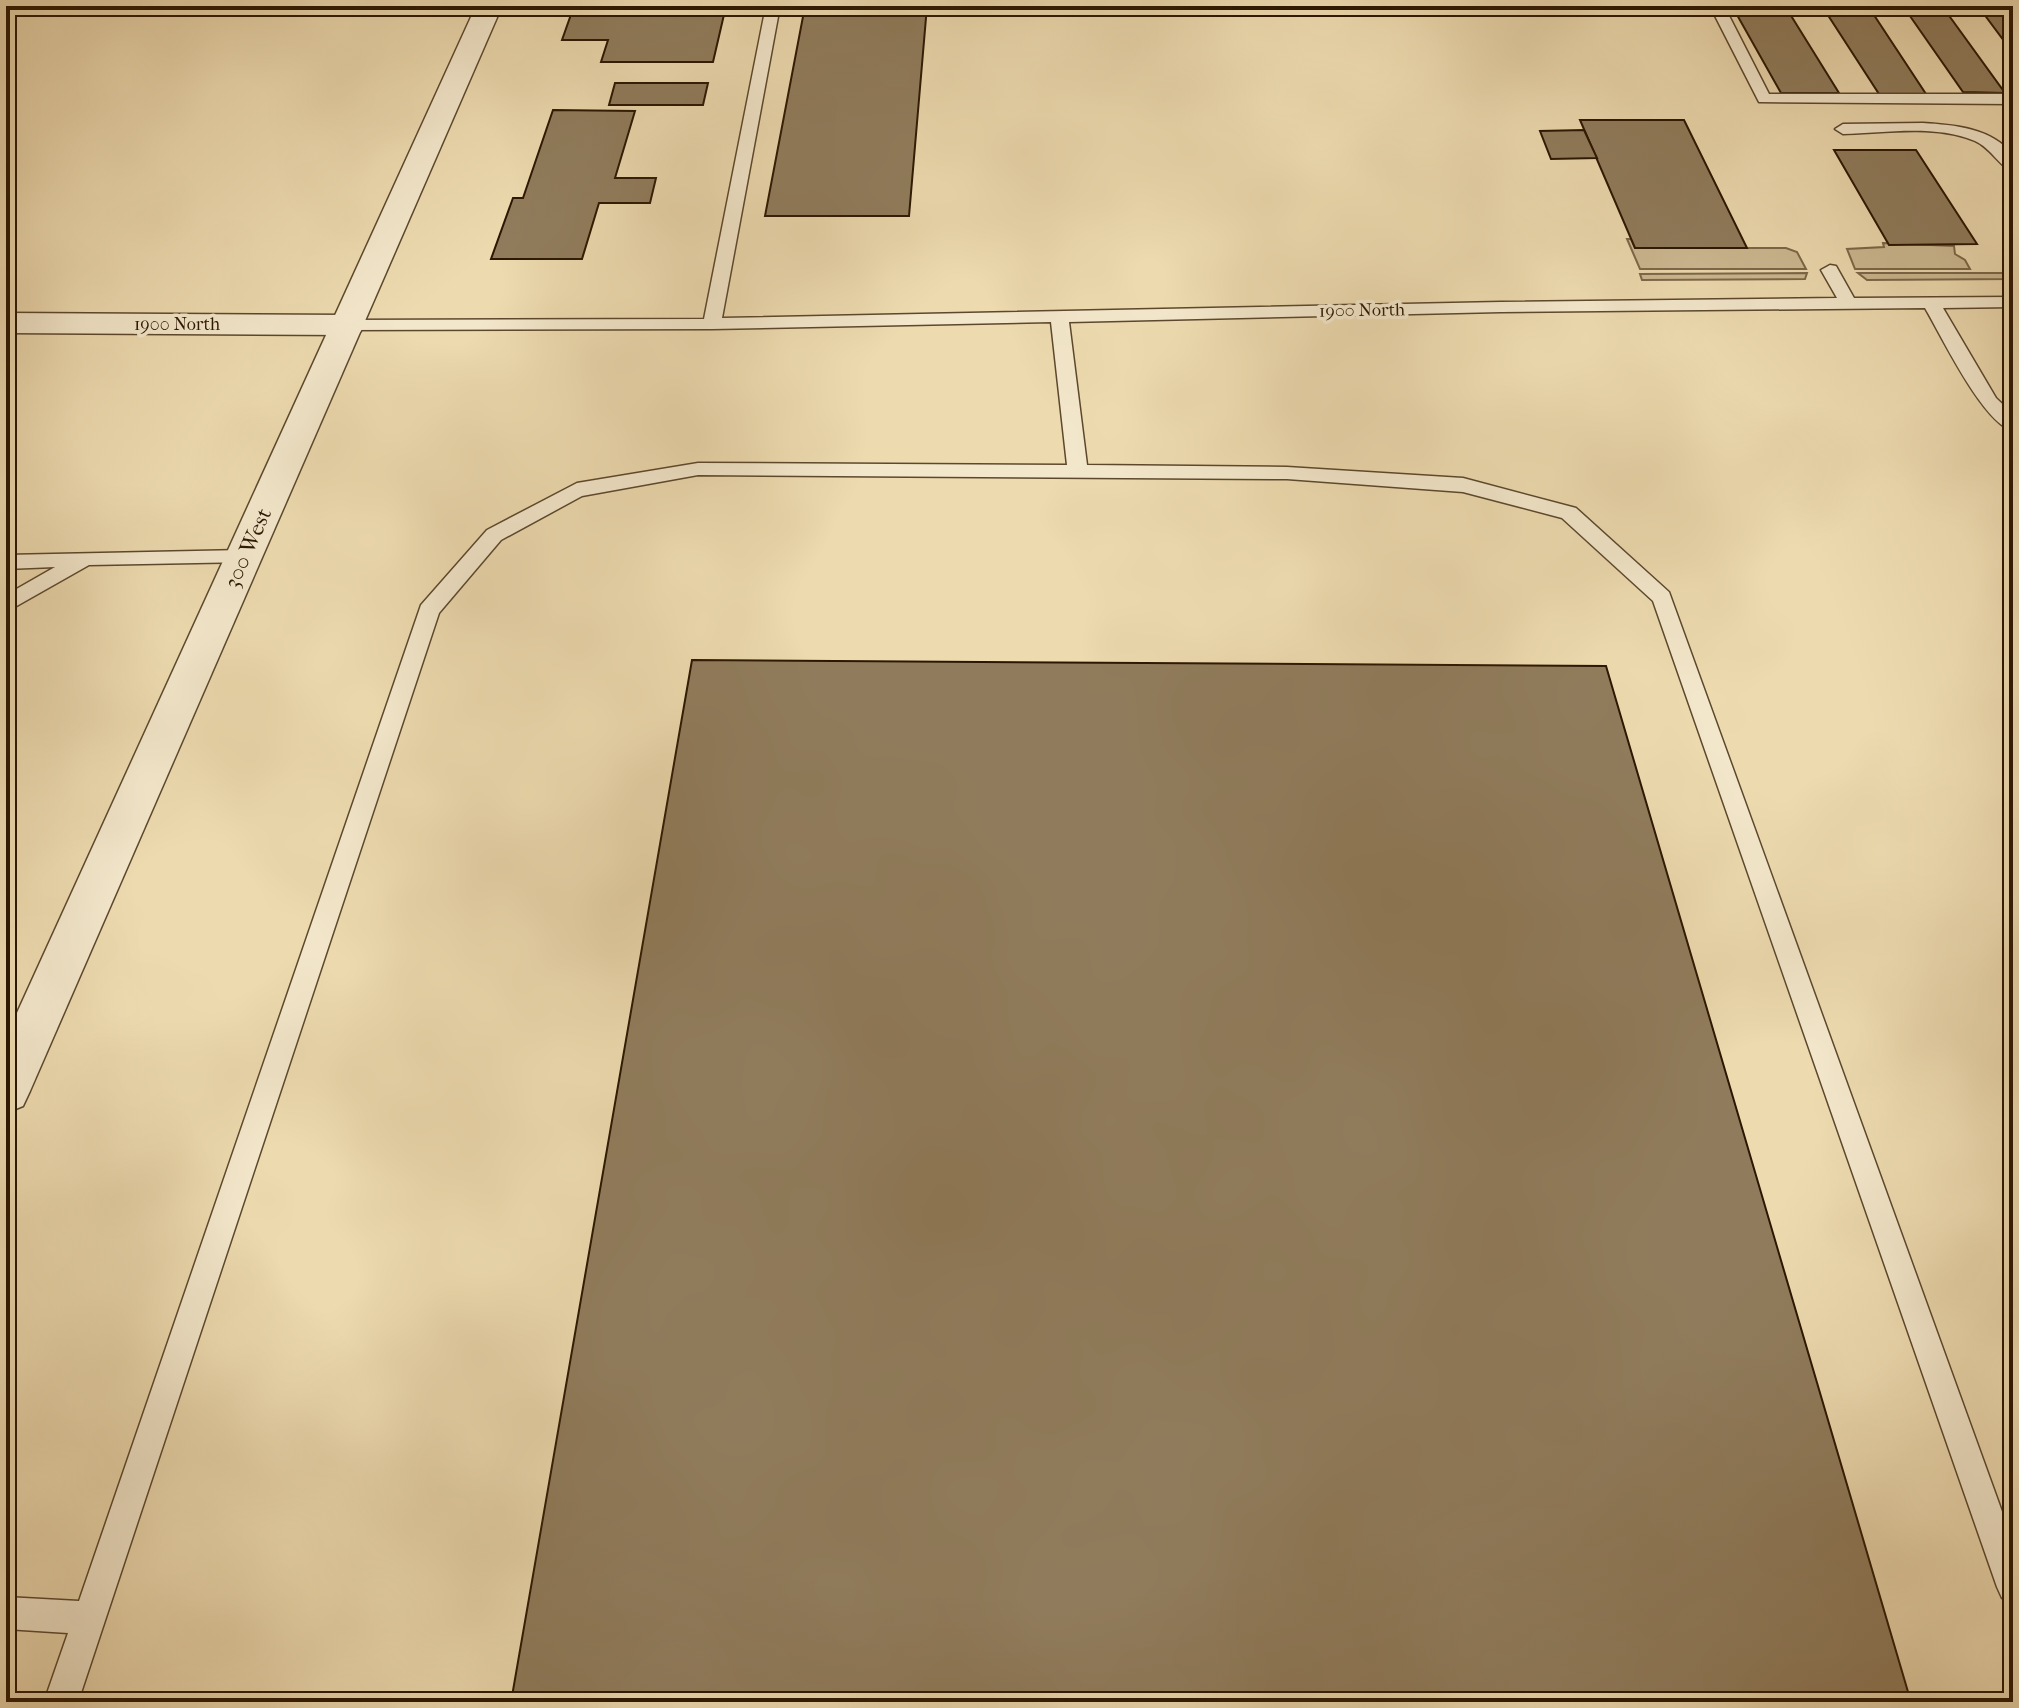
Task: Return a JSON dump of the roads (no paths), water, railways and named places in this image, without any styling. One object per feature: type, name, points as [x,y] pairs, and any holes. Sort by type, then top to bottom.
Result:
[{"type":"street","name":"300 West","points":[[6,1091],[489,6]]},
{"type":"street","name":"1900 North","points":[[6,323],[348,325]]},
{"type":"lane","points":[[712,324],[773,6]]},
{"type":"lane","points":[[1717,6],[1764,99],[2013,99]]},
{"type":"lane","points":[[1843,129],[1956,130],[1981,138],[1999,149],[2013,167]]},
{"type":"lane","points":[[1830,270],[1848,303]]},
{"type":"lane","name":"1900 North","points":[[348,325],[712,324],[1501,307],[2013,302]]},
{"type":"lane","points":[[1931,303],[1989,402],[2013,425]]},
{"type":"lane","points":[[1059,317],[1078,471]]},
{"type":"lane","points":[[61,1702],[429,610],[494,535],[577,490],[698,469],[1287,473],[1463,485],[1569,513],[1662,597],[2013,1587]]},
{"type":"lane","points":[[6,562],[243,557]]},
{"type":"lane","points":[[6,605],[85,558]]},
{"type":"lane","points":[[6,1613],[90,1618]]}]
